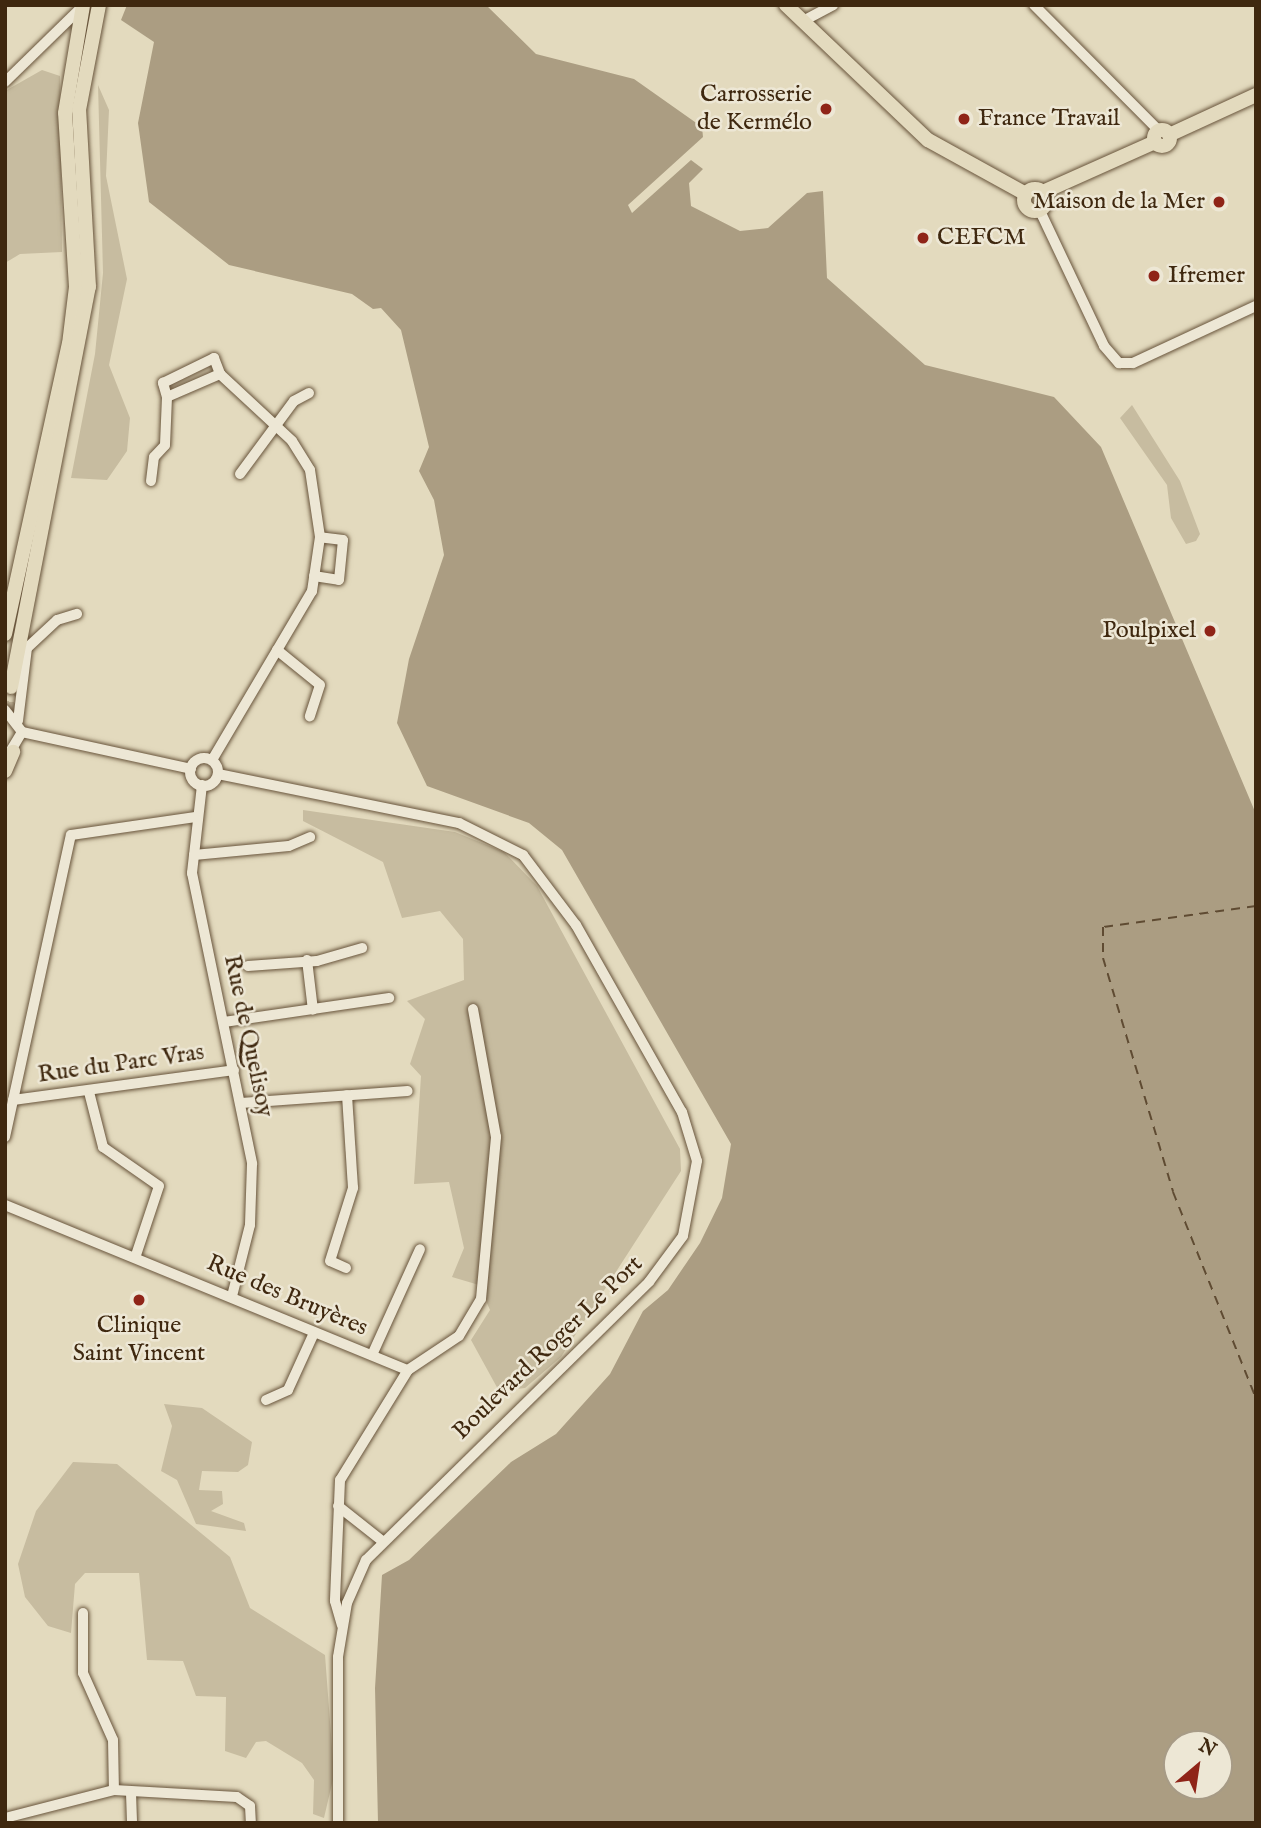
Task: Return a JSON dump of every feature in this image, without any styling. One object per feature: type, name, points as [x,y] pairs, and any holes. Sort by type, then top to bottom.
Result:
[{"type":"main road","points":[[786,5],[805,20],[928,139],[1026,194],[1043,192],[1256,95]]},
{"type":"main road","points":[[8,684],[46,484],[89,287],[79,110],[91,7]]},
{"type":"main road","points":[[1026,194],[1027,207],[1040,211],[1043,192]]},
{"type":"main road","points":[[5,634],[46,484]]},
{"type":"main road","points":[[27,648],[46,484]]},
{"type":"main road","points":[[5,771],[9,754]]},
{"type":"street","points":[[805,20],[833,5]]},
{"type":"street","points":[[1034,5],[1161,136]]},
{"type":"street","points":[[5,82],[91,7]]},
{"type":"street","points":[[1040,211],[1104,346],[1119,363],[1133,363],[1256,306]]},
{"type":"street","points":[[150,481],[154,457],[165,445],[167,397],[163,383],[214,358],[220,374],[276,425],[310,470],[320,537],[314,576],[277,650],[212,760]]},
{"type":"street","points":[[167,397],[220,374]]},
{"type":"street","points":[[240,474],[294,401],[309,393]]},
{"type":"street","points":[[314,576],[339,580],[343,540],[320,537]]},
{"type":"street","points":[[9,754],[20,726],[27,648],[57,620],[77,614]]},
{"type":"street","points":[[277,650],[320,685],[310,716]]},
{"type":"street","points":[[5,710],[20,726],[191,769],[202,785],[218,774],[212,760]]},
{"type":"street","points":[[191,769],[200,758],[212,760]]},
{"type":"street","name":"Boulevard Roger Le Port","points":[[218,774],[459,823],[523,855],[576,925],[692,1137],[692,1211],[671,1254],[381,1540],[354,1587],[342,1625],[338,1823]]},
{"type":"street","name":"Rue de Quelisoy","points":[[202,785],[196,817],[194,855],[197,902],[241,1104],[253,1188],[232,1296]]},
{"type":"street","points":[[5,1137],[71,835],[196,817]]},
{"type":"street","points":[[194,855],[289,846],[310,837]]},
{"type":"street","points":[[248,966],[307,960],[362,948]]},
{"type":"street","points":[[307,960],[313,1010]]},
{"type":"street","points":[[224,1022],[389,998]]},
{"type":"street","points":[[342,1625],[335,1601],[340,1480],[408,1370],[459,1336],[481,1299],[496,1137],[473,1009]]},
{"type":"street","name":"Rue du Parc Vras","points":[[13,1100],[89,1092],[234,1069]]},
{"type":"street","points":[[241,1104],[408,1091]]},
{"type":"street","points":[[89,1092],[103,1147],[159,1186],[136,1255]]},
{"type":"street","points":[[346,1268],[330,1261],[354,1188],[347,1095]]},
{"type":"street","name":"Rue des Bruyères","points":[[5,1205],[136,1255],[314,1333],[408,1370]]},
{"type":"street","points":[[372,1355],[420,1249]]},
{"type":"street","points":[[266,1400],[288,1390],[314,1333]]},
{"type":"street","points":[[338,1506],[381,1540]]},
{"type":"street","points":[[83,1613],[83,1673],[113,1740],[114,1790]]},
{"type":"street","points":[[5,1818],[114,1790],[237,1797],[250,1806],[251,1823]]},
{"type":"street","points":[[131,1793],[132,1823]]},
{"type":"shaded area","points":[[127,5],[486,5],[536,54],[634,79],[702,127],[703,137],[628,205],[632,213],[691,160],[703,169],[689,183],[691,206],[740,231],[768,228],[807,193],[823,191],[827,278],[925,365],[1054,397],[1101,447],[1256,814],[1256,1823],[378,1823],[375,1688],[382,1575],[409,1560],[511,1462],[556,1434],[610,1374],[643,1311],[668,1290],[700,1243],[722,1198],[731,1144],[562,850],[529,823],[427,786],[397,723],[409,659],[444,555],[434,500],[419,471],[429,447],[401,330],[381,308],[373,309],[352,294],[229,265],[149,202],[138,123],[154,42],[121,20]]},
{"type":"shaded area","points":[[42,70],[60,76],[62,252],[20,254],[5,263],[5,91]]},
{"type":"shaded area","points":[[98,85],[109,110],[106,176],[127,279],[109,365],[130,418],[127,451],[107,480],[71,478],[95,354],[103,273]]},
{"type":"shaded area","points":[[1132,405],[1180,481],[1200,534],[1196,541],[1186,544],[1171,518],[1167,485],[1120,418]]},
{"type":"shaded area","points":[[303,810],[455,832],[504,852],[537,886],[680,1149],[681,1171],[561,1357],[525,1388],[499,1391],[471,1340],[490,1310],[479,1285],[452,1277],[464,1248],[449,1182],[414,1184],[421,1076],[410,1064],[425,1019],[407,1001],[464,980],[463,939],[440,911],[402,918],[383,862],[303,821]]},
{"type":"shaded area","points":[[164,1404],[202,1408],[252,1442],[248,1465],[238,1472],[202,1471],[199,1490],[222,1491],[223,1504],[211,1511],[244,1523],[246,1531],[196,1524],[177,1480],[161,1471],[172,1426]]},
{"type":"shaded area","points":[[73,1462],[117,1464],[230,1557],[250,1608],[325,1655],[334,1775],[324,1818],[313,1814],[314,1780],[302,1763],[266,1741],[256,1742],[246,1758],[225,1751],[226,1697],[196,1696],[183,1661],[147,1660],[139,1573],[85,1573],[75,1584],[71,1633],[48,1626],[25,1597],[18,1564],[36,1511]]},
{"type":"ferry route","points":[[1256,906],[1103,927],[1103,958],[1173,1192],[1256,1398]]},
{"type":"tunnel","points":[[5,715],[11,687]]},
{"type":"place","name":"Carrosserie de Kermélo","points":[[826,109]]},
{"type":"place","name":"France Travail","points":[[964,119]]},
{"type":"place","name":"Maison de la Mer","points":[[1219,202]]},
{"type":"place","name":"CEFCM","points":[[923,238]]},
{"type":"place","name":"Ifremer","points":[[1154,276]]},
{"type":"place","name":"Poulpixel","points":[[1210,631]]},
{"type":"place","name":"Clinique Saint Vincent","points":[[139,1300]]}]
